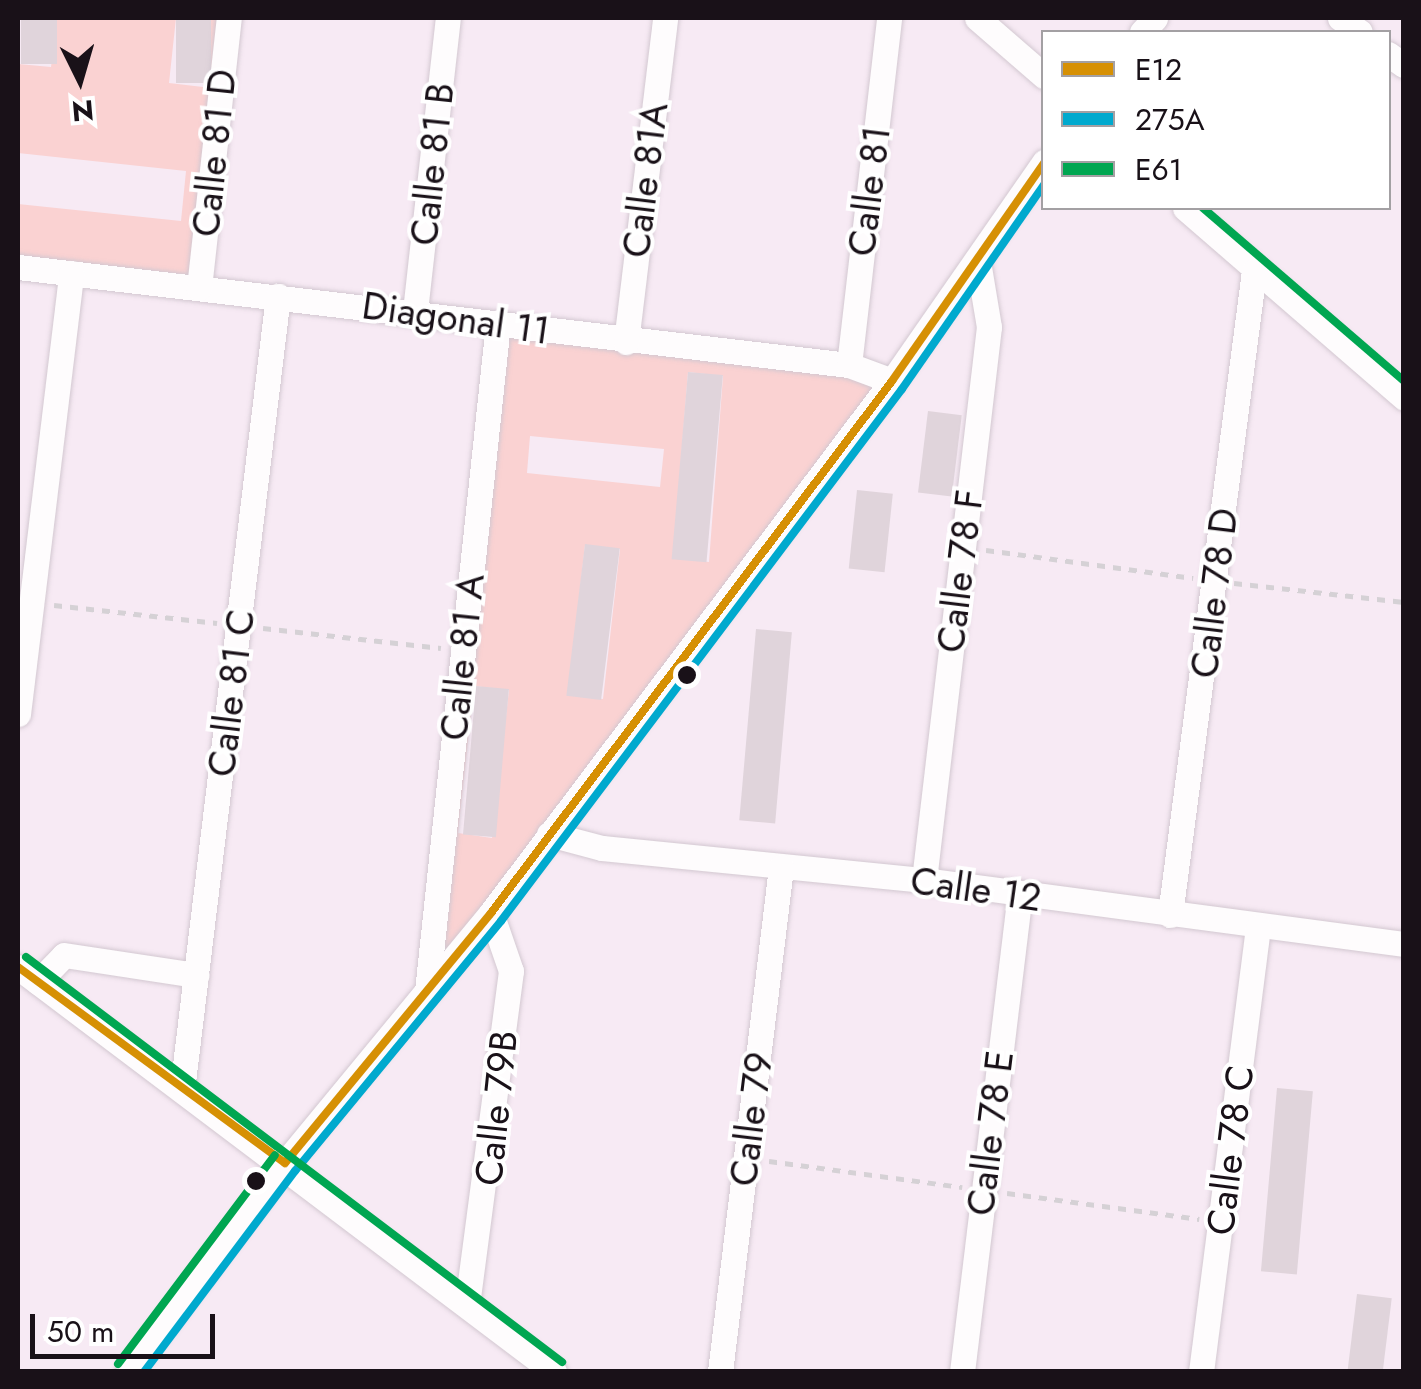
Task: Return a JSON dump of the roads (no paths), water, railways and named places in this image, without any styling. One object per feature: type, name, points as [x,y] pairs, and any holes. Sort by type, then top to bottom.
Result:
[{"type":"street","name":"Calle 81 D","points":[[199,288],[229,18]]},
{"type":"street","name":"Calle 81 B","points":[[416,311],[448,18]]},
{"type":"street","name":"Calle 81A","points":[[626,342],[665,18]]},
{"type":"street","name":"Calle 81","points":[[849,365],[889,18]]},
{"type":"street","points":[[977,18],[1041,73]]},
{"type":"street","points":[[128,1372],[285,1163],[491,913],[892,381],[1041,167]]},
{"type":"street","points":[[1187,210],[1254,272],[1404,398]]},
{"type":"street","name":"Calle 78 F","points":[[924,880],[988,327],[978,262]]},
{"type":"street","name":"Diagonal 11","points":[[18,267],[416,311],[626,342],[849,365],[892,381]]},
{"type":"street","name":"Calle 78 D","points":[[1170,915],[1254,272]]},
{"type":"street","points":[[18,714],[70,273]]},
{"type":"street","name":"Calle 81 C","points":[[182,1090],[278,296]]},
{"type":"street","name":"Calle 81 A","points":[[427,991],[498,323]]},
{"type":"street","name":"Calle 12","points":[[549,834],[602,848],[924,880],[1258,928],[1404,944]]},
{"type":"street","name":"Calle 79","points":[[720,1372],[780,867]]},
{"type":"street","name":"Calle 78 E","points":[[962,1372],[1020,895]]},
{"type":"street","name":"Calle 79B","points":[[467,1306],[511,972],[491,913]]},
{"type":"street","name":"Calle 78 C","points":[[1201,1372],[1258,928]]},
{"type":"street","points":[[197,975],[64,955],[28,974],[285,1163],[554,1372]]}]
